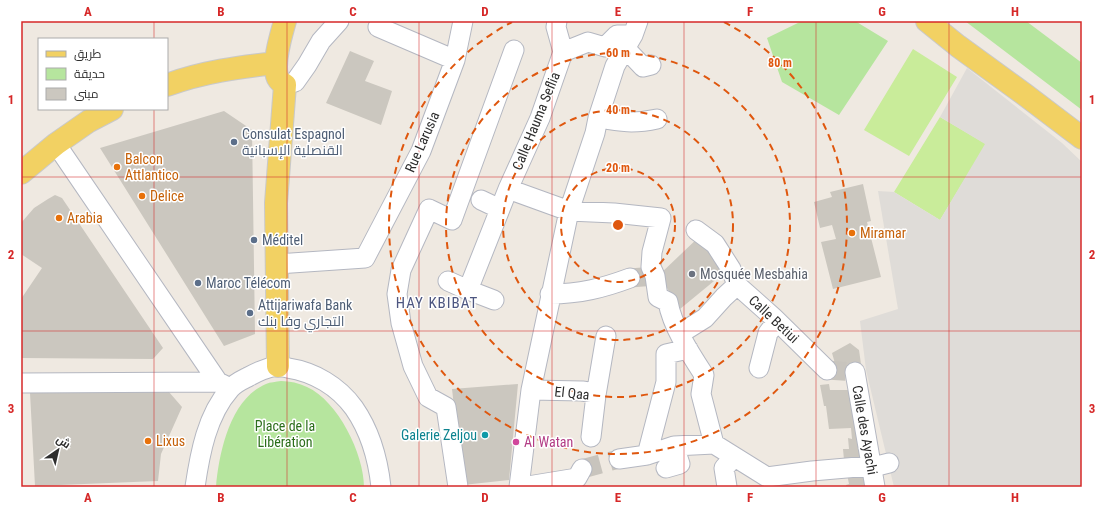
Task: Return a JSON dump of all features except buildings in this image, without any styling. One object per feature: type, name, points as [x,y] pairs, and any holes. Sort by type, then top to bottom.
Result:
[{"type":"main road","points":[[278,366],[276,203],[285,85],[277,76],[276,63],[286,21]]},
{"type":"main road","points":[[927,21],[958,46],[1082,138]]},
{"type":"main road","points":[[168,85],[227,69],[276,63]]},
{"type":"main road","points":[[21,173],[56,144],[89,121],[110,110]]},
{"type":"street","points":[[285,85],[294,82],[321,42],[339,21]]},
{"type":"street","name":"Rue Larusia","points":[[277,264],[365,258],[420,151],[455,60],[463,21]]},
{"type":"street","points":[[557,21],[556,27],[563,52],[588,42],[605,47],[618,35],[632,35]]},
{"type":"street","points":[[378,27],[455,60]]},
{"type":"street","points":[[632,35],[643,67],[651,65]]},
{"type":"street","points":[[582,469],[577,478],[520,487],[531,390],[568,211],[595,133],[598,118],[615,66],[632,35]]},
{"type":"street","points":[[458,487],[446,407],[428,397],[413,366],[401,323],[397,294],[401,270],[429,209],[452,220],[514,50]]},
{"type":"street","name":"Calle Hauma Seflia","points":[[468,290],[479,242],[500,209],[540,118],[563,52]]},
{"type":"street","points":[[598,118],[626,123],[657,120]]},
{"type":"street","points":[[56,144],[224,385]]},
{"type":"street","points":[[508,189],[568,211],[614,213],[661,218],[652,252],[651,267],[655,276],[658,297],[668,302],[670,313],[704,375],[701,394],[714,444]]},
{"type":"street","points":[[481,200],[500,209]]},
{"type":"street","name":"Calle Betiui","points":[[696,230],[715,244],[731,269],[737,285],[777,321],[827,370]]},
{"type":"street","points":[[550,294],[572,294],[606,287],[630,278]]},
{"type":"street","points":[[448,281],[494,300]]},
{"type":"street","points":[[647,455],[666,382],[666,354],[684,341],[737,285]]},
{"type":"street","points":[[759,368],[768,333],[777,321]]},
{"type":"street","points":[[596,394],[606,336]]},
{"type":"street","points":[[21,383],[224,385],[240,380],[264,369],[278,366],[296,369],[312,374],[327,382],[342,394],[354,408],[369,437],[379,469],[381,487]]},
{"type":"street","name":"Calle des Ayachi","points":[[855,372],[880,465],[875,487]]},
{"type":"street","points":[[195,487],[203,442],[224,385]]},
{"type":"street","name":"El Qaa","points":[[531,390],[582,391],[593,392],[596,394],[591,437]]},
{"type":"street","points":[[619,459],[647,455],[674,446],[714,444],[768,482],[812,471],[880,465]]},
{"type":"street","points":[[666,468],[680,464],[674,446]]},
{"type":"street","points":[[727,487],[724,468],[734,457]]},
{"type":"green space","points":[[802,21],[855,21],[888,41],[839,115],[782,82],[767,38]]},
{"type":"green space","points":[[965,21],[1026,21],[1082,63],[1082,110]]},
{"type":"green space","points":[[913,49],[957,77],[909,156],[864,130]]},
{"type":"green space","points":[[940,117],[986,144],[940,220],[894,192]]},
{"type":"green space","name":"Place de la Libération","points":[[281,381],[294,382],[307,387],[318,394],[339,416],[354,445],[359,459],[363,474],[364,487],[216,487],[224,443],[235,414],[243,402],[254,391],[268,383]]},
{"type":"shaded area","points":[[967,68],[1062,143],[1082,162],[1082,487],[894,487],[866,370],[860,321],[898,309],[878,191],[894,192],[940,220],[985,144],[940,117]]},
{"type":"tunnel","points":[[630,278],[655,276]]},
{"type":"tunnel","points":[[827,370],[855,372]]},
{"type":"tunnel","points":[[582,469],[619,459]]},
{"type":"place","name":"Consulat Espagnol القنصلية الإسبانية","points":[[234,142]]},
{"type":"place","name":"Balcon Attlantico","points":[[117,167]]},
{"type":"place","name":"Delice","points":[[142,196]]},
{"type":"place","name":"Arabia","points":[[59,218]]},
{"type":"place","name":"Miramar","points":[[852,233]]},
{"type":"place","name":"Méditel","points":[[254,240]]},
{"type":"place","name":"Mosquée Mesbahia","points":[[692,274]]},
{"type":"place","name":"Maroc Télécom","points":[[198,283]]},
{"type":"place","name":"Attijariwafa Bank التجاري وفا بنك","points":[[250,313]]},
{"type":"place","name":"Galerie Zeljou","points":[[485,435]]},
{"type":"place","name":"Lixus","points":[[148,441]]},
{"type":"place","name":"Al Watan","points":[[516,442]]},
{"type":"district","name":"HAY KBIBAT","points":[[437,303]]}]
